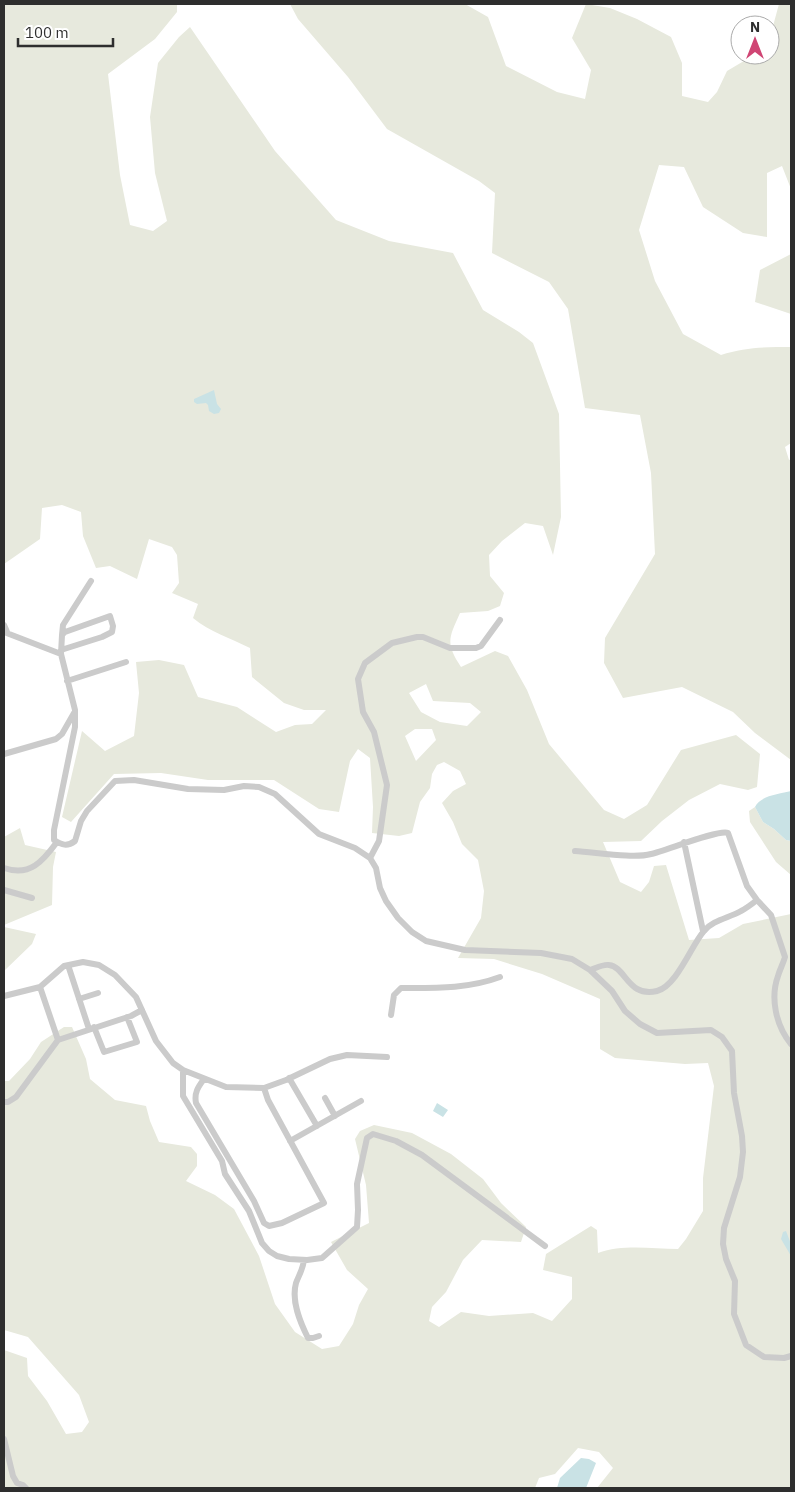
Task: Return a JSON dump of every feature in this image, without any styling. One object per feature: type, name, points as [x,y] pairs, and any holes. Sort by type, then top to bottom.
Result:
[{"type":"street","points":[[91,580],[64,625],[62,635],[61,652],[75,710],[75,728],[54,830],[54,840],[60,844],[70,845],[75,842],[81,821],[87,811],[115,781],[134,780],[188,789],[224,790],[244,786],[259,787],[275,794],[319,834],[355,848],[370,858],[376,868],[380,888],[386,901],[398,918],[412,932],[426,941],[465,950],[541,953],[572,959],[590,970],[612,991],[625,1011],[640,1024],[657,1033],[711,1030],[722,1036],[732,1051],[734,1093],[743,1152],[740,1177],[724,1228],[726,1259],[735,1281],[734,1314],[746,1345],[764,1357],[784,1358],[791,1356]]},
{"type":"street","points":[[4,625],[5,632],[61,652],[112,632],[113,626],[110,616],[64,632],[62,635]]},
{"type":"street","points":[[370,858],[379,841],[387,785],[374,732],[363,712],[358,679],[365,663],[392,643],[417,637],[423,637],[450,648],[476,648],[481,646],[500,620]]},
{"type":"street","points":[[67,681],[126,662]]},
{"type":"street","points":[[4,754],[56,739],[62,734],[75,710]]},
{"type":"street","points":[[574,851],[650,855],[684,842],[724,831],[728,833],[744,878],[757,900],[771,915],[785,957],[777,977],[775,1008],[780,1026],[791,1044]]},
{"type":"street","points":[[4,868],[15,872],[24,871],[43,860],[57,842]]},
{"type":"street","points":[[684,842],[703,931]]},
{"type":"street","points":[[4,890],[32,898]]},
{"type":"street","points":[[590,970],[610,965],[636,989],[657,991],[668,983],[688,959],[703,931],[742,911],[757,900]]},
{"type":"street","points":[[4,996],[40,987],[64,966],[83,962],[105,967],[136,996],[156,1041],[173,1063],[184,1070],[226,1087],[264,1088],[330,1059],[347,1055],[387,1057]]},
{"type":"street","points":[[68,965],[79,999],[91,1028],[104,1052],[137,1042],[127,1017]]},
{"type":"street","points":[[391,1015],[394,995],[401,988],[449,988],[483,983],[500,978]]},
{"type":"street","points":[[40,987],[58,1040]]},
{"type":"street","points":[[79,999],[98,993]]},
{"type":"street","points":[[4,1102],[8,1102],[16,1097],[58,1040],[127,1017],[142,1010]]},
{"type":"street","points":[[184,1070],[183,1096],[222,1161],[225,1174],[249,1211],[262,1243],[268,1251],[277,1256],[304,1260],[322,1258],[356,1227],[358,1210],[357,1184],[367,1138],[373,1134],[396,1141],[422,1155],[545,1246]]},
{"type":"street","points":[[289,1078],[317,1126]]},
{"type":"street","points":[[204,1079],[194,1096],[196,1103],[254,1201],[264,1223],[269,1226],[282,1223],[324,1203],[268,1100],[264,1088]]},
{"type":"street","points":[[325,1098],[335,1116]]},
{"type":"street","points":[[290,1141],[360,1101]]},
{"type":"street","points":[[304,1260],[303,1270],[295,1286],[299,1321],[308,1338],[319,1336]]},
{"type":"street","points":[[4,1439],[13,1476],[17,1483],[26,1488]]},
{"type":"shaded area","points":[[4,4],[177,4],[177,12],[155,39],[108,74],[120,175],[130,225],[153,231],[167,221],[155,173],[150,117],[158,63],[179,37],[190,27],[275,151],[336,220],[389,241],[453,253],[483,310],[533,343],[559,414],[561,517],[553,555],[543,526],[525,523],[502,541],[489,555],[490,576],[504,593],[500,606],[488,611],[460,613],[450,640],[453,652],[461,667],[495,651],[508,656],[527,690],[549,744],[604,810],[624,819],[647,805],[681,750],[736,735],[760,754],[757,787],[748,790],[720,784],[689,800],[662,821],[641,841],[603,842],[620,882],[641,892],[649,882],[654,866],[666,865],[689,940],[719,938],[743,924],[791,914],[791,1488],[597,1488],[613,1468],[599,1452],[578,1448],[555,1474],[539,1478],[535,1488],[4,1488],[4,1350],[27,1358],[28,1376],[47,1401],[66,1434],[82,1432],[89,1422],[79,1395],[28,1337],[4,1330],[4,1081],[9,1081],[30,1059],[41,1042],[64,1027],[72,1027],[86,1059],[90,1079],[115,1100],[146,1106],[159,1142],[191,1147],[197,1154],[197,1166],[186,1181],[215,1195],[234,1209],[259,1256],[275,1304],[295,1332],[322,1349],[339,1346],[353,1324],[359,1305],[368,1289],[347,1270],[331,1242],[369,1223],[366,1185],[355,1139],[360,1131],[374,1125],[412,1133],[451,1154],[483,1179],[501,1203],[526,1227],[521,1242],[482,1240],[463,1260],[446,1292],[432,1307],[429,1321],[439,1327],[461,1312],[489,1316],[533,1313],[552,1321],[572,1299],[572,1277],[543,1270],[546,1254],[591,1226],[597,1230],[598,1253],[627,1248],[678,1249],[686,1239],[703,1211],[703,1178],[714,1086],[708,1063],[685,1064],[615,1058],[600,1049],[600,999],[542,974],[494,959],[458,958],[481,918],[484,891],[478,860],[462,844],[453,822],[442,803],[453,791],[466,784],[460,771],[444,762],[437,765],[432,774],[430,788],[420,802],[412,833],[399,836],[372,833],[373,807],[370,758],[358,749],[350,761],[339,812],[319,809],[274,780],[208,780],[161,773],[114,774],[71,822],[62,817],[82,731],[105,751],[134,736],[139,693],[136,662],[159,660],[184,665],[198,697],[237,707],[276,732],[295,725],[312,724],[326,710],[304,710],[284,703],[252,677],[250,648],[213,631],[193,618],[198,604],[172,593],[179,583],[177,555],[172,547],[149,539],[137,579],[110,566],[96,568],[83,536],[81,512],[62,505],[42,508],[40,539],[4,564]],"holes":[[[426,684],[433,701],[470,703],[481,712],[467,726],[440,722],[421,712],[409,693]],[[415,729],[432,729],[436,740],[416,761],[405,736]]]},
{"type":"shaded area","points":[[290,4],[465,4],[488,17],[506,66],[557,92],[585,99],[591,70],[572,38],[586,4],[610,8],[637,19],[671,37],[682,63],[682,96],[708,102],[717,92],[727,71],[737,65],[780,65],[780,15],[776,15],[779,4],[791,4],[791,189],[782,166],[767,173],[767,237],[743,233],[703,207],[684,167],[659,165],[639,230],[655,281],[683,334],[721,355],[747,349],[791,347],[791,443],[785,447],[789,460],[791,459],[791,760],[755,733],[733,712],[682,687],[623,698],[604,663],[605,638],[655,554],[651,473],[640,415],[585,408],[568,309],[549,282],[492,253],[495,193],[479,181],[387,129],[348,77],[298,19]]},
{"type":"shaded area","points":[[791,254],[791,314],[755,302],[760,270]]},
{"type":"shaded area","points":[[755,807],[763,822],[786,840],[791,841],[791,875],[776,862],[750,822],[749,811]]},
{"type":"shaded area","points":[[20,828],[25,845],[56,852],[53,867],[52,905],[4,925],[4,837]]},
{"type":"shaded area","points":[[4,927],[36,934],[32,944],[4,971]]},
{"type":"water","points":[[214,390],[217,404],[221,409],[219,413],[214,414],[209,411],[206,403],[197,404],[194,402],[194,399]]},
{"type":"water","points":[[791,791],[791,841],[786,840],[763,822],[755,807],[766,797]]},
{"type":"water","points":[[437,1103],[448,1110],[443,1117],[433,1111]]},
{"type":"water","points":[[786,1231],[791,1244],[791,1256],[781,1239],[783,1232]]},
{"type":"water","points":[[581,1458],[589,1459],[596,1463],[586,1488],[557,1488],[560,1478]]}]
